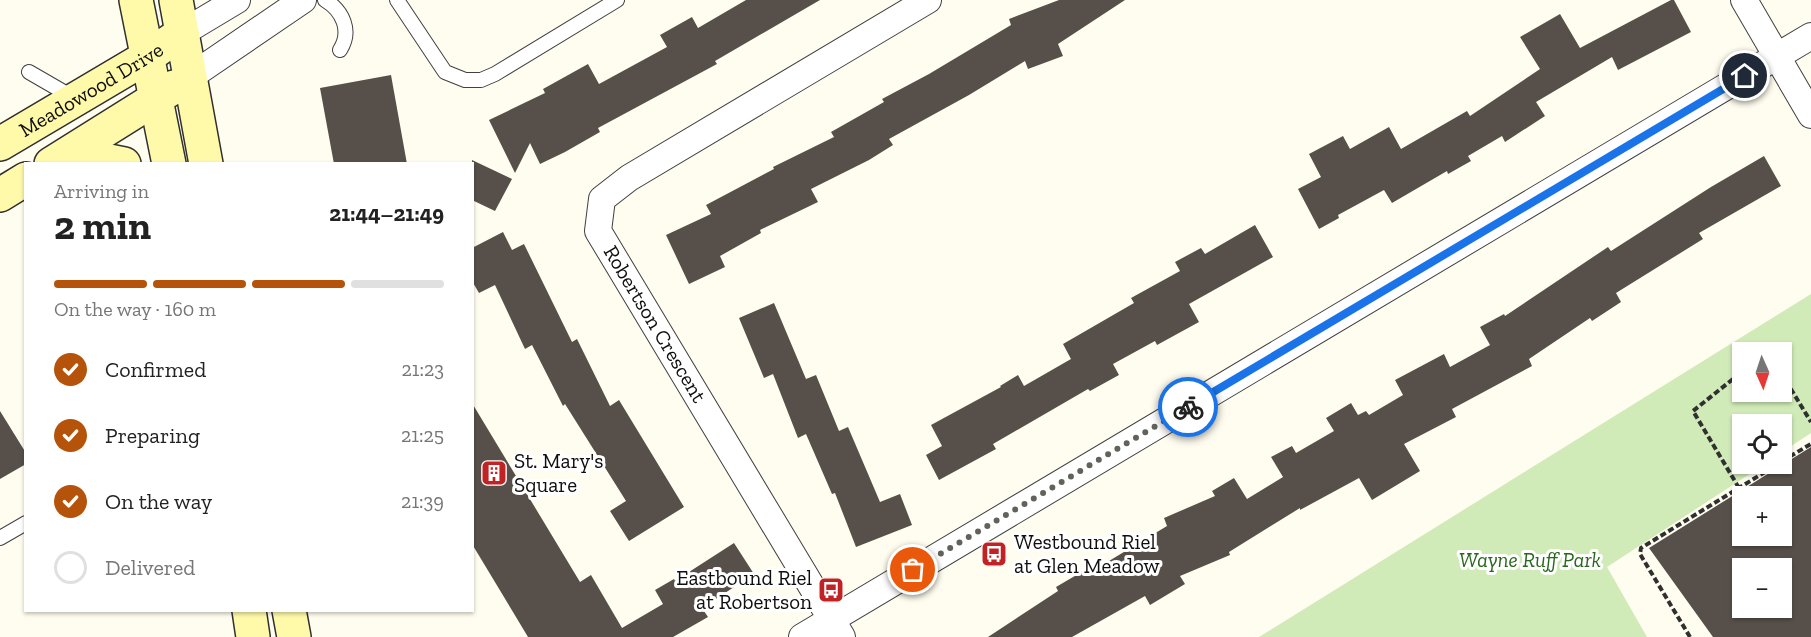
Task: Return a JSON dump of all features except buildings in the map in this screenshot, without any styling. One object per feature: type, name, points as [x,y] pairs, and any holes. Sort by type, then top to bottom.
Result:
[{"type":"main road","points":[[136,0],[169,162]]},
{"type":"main road","points":[[176,0],[206,162]]},
{"type":"main road","name":"Meadowood Drive","points":[[0,144],[147,57],[182,33]]},
{"type":"main road","name":"Meadowood Drive","points":[[54,162],[190,76]]},
{"type":"main road","points":[[249,612],[253,637]]},
{"type":"main road","points":[[289,612],[294,637]]},
{"type":"street","points":[[182,33],[237,0]]},
{"type":"street","points":[[190,76],[303,0]]},
{"type":"street","name":"Robertson Crescent","points":[[837,628],[598,231],[602,199],[629,178],[928,0]]},
{"type":"street","points":[[1744,0],[1811,115]]},
{"type":"street","points":[[802,637],[837,628],[1811,36]]},
{"type":"lane","points":[[325,0],[335,6],[347,32],[340,50]]},
{"type":"lane","points":[[397,0],[446,72],[465,80],[481,80],[495,74],[618,0]]},
{"type":"lane","points":[[29,72],[76,99]]},
{"type":"lane","points":[[0,538],[24,524]]},
{"type":"path","points":[[1732,380],[1693,411],[1738,486]]},
{"type":"path","points":[[1792,391],[1811,422]]},
{"type":"path","points":[[1792,455],[1811,444]]},
{"type":"path","points":[[1742,486],[1761,474]]},
{"type":"path","points":[[1690,637],[1640,554],[1641,548],[1732,492]]},
{"type":"green space","name":"Wayne Ruff Park","points":[[1811,294],[1811,433],[1792,445],[1792,414],[1732,414],[1732,474],[1750,474],[1607,567],[1647,637],[1259,637],[1732,343],[1732,402],[1792,402],[1792,342],[1734,342]]},
{"type":"way so far","points":[[913,570],[1188,407]]},
{"type":"place","name":"St. Mary's Square","points":[[494,473]]},
{"type":"place","name":"Westbound Riel at Glen Meadow","points":[[994,554]]},
{"type":"place","name":"Eastbound Riel at Robertson","points":[[831,590]]},
{"type":"route","points":[[1188,407],[1745,76]]}]
